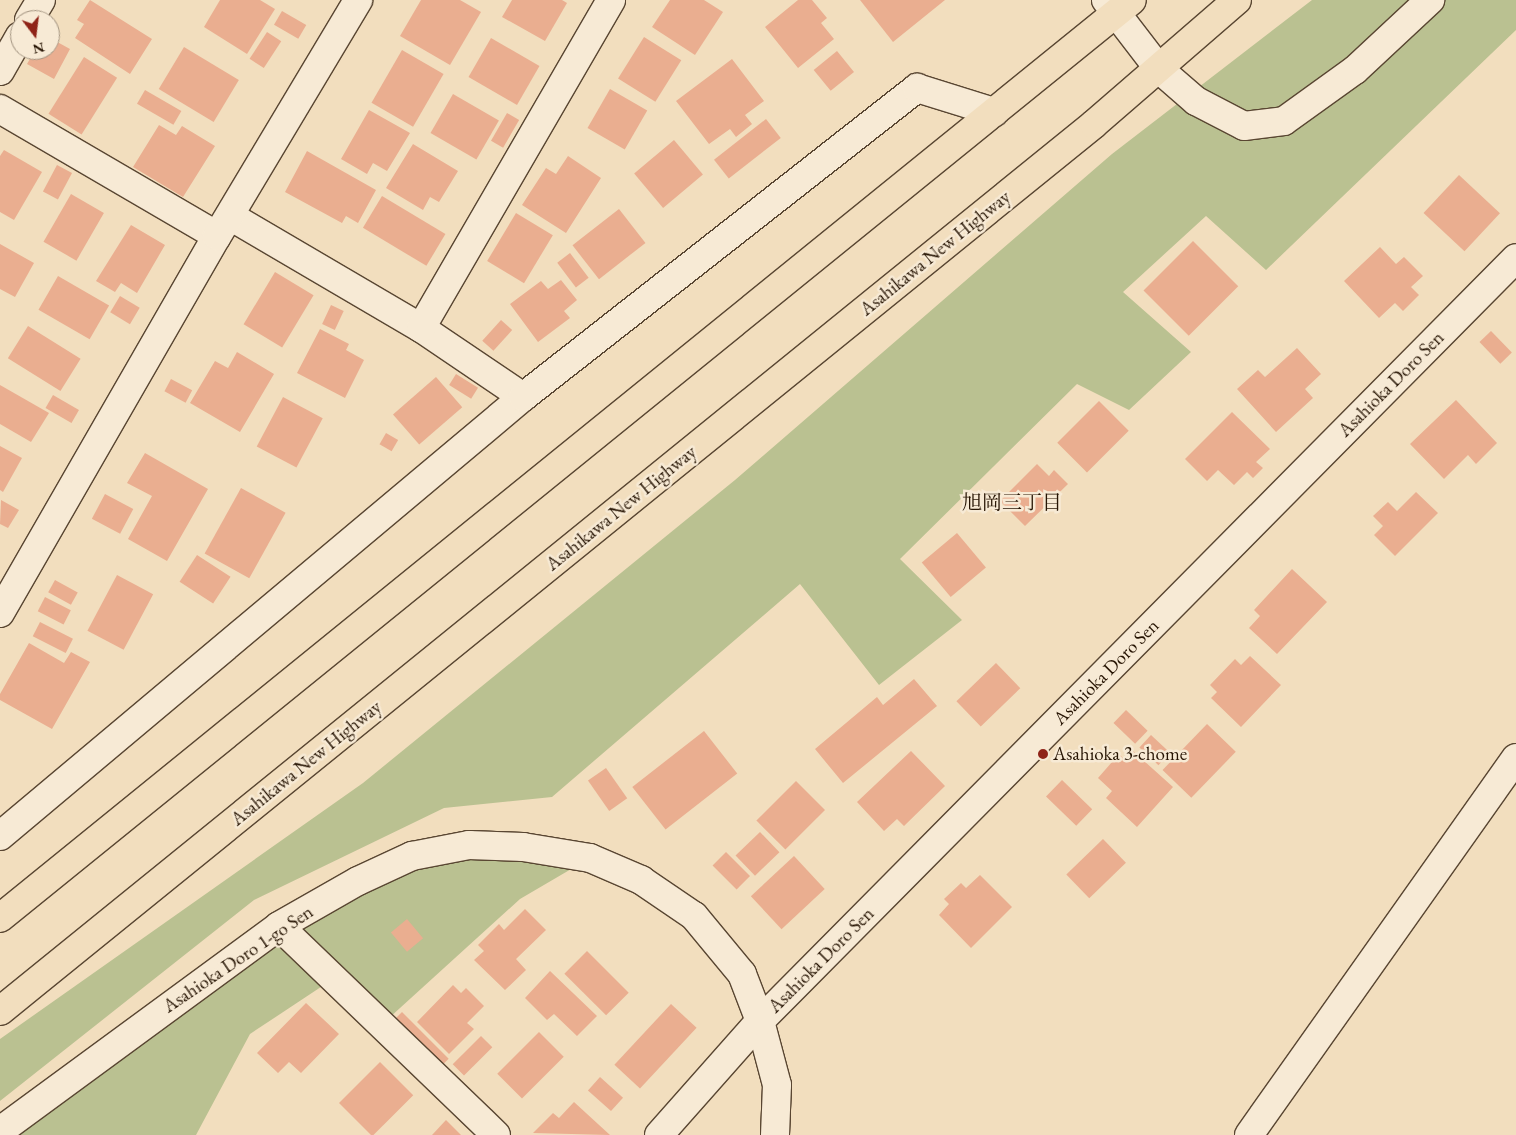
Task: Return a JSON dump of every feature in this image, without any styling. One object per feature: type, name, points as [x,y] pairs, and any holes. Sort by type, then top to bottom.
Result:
[{"type":"highway","name":"Asahikawa New Highway","points":[[0,1011],[1159,70],[1237,0]]},
{"type":"highway","points":[[0,918],[994,112],[1118,5]]},
{"type":"street","points":[[0,613],[224,226],[358,0]]},
{"type":"street","points":[[421,328],[611,0]]},
{"type":"street","points":[[1118,5],[1159,70],[1196,101],[1244,126],[1284,121],[1355,70],[1430,0]]},
{"type":"street","points":[[0,71],[10,54]]},
{"type":"street","points":[[0,836],[523,397],[916,88],[994,112]]},
{"type":"street","points":[[0,109],[421,328],[523,397]]},
{"type":"street","name":"Asahioka Doro Sen","points":[[659,1135],[760,1021],[1516,258]]},
{"type":"street","points":[[1249,1135],[1516,758]]},
{"type":"street","name":"Asahioka Doro 1-go Sen","points":[[0,1131],[279,926],[358,881],[412,856],[469,845],[523,847],[590,858],[641,880],[694,916],[742,974],[760,1021],[777,1085],[775,1135]]},
{"type":"street","points":[[279,926],[496,1135]]},
{"type":"green space","points":[[1312,0],[1516,0],[1516,30],[1266,270],[1206,216],[1123,292],[1191,352],[1129,410],[1077,384],[900,559],[962,620],[879,685],[800,584],[552,797],[444,808],[254,900],[0,1101],[0,1039],[363,783],[735,480],[1112,154]]},
{"type":"green space","points":[[412,856],[590,858],[520,899],[389,1018],[342,973],[250,1034],[196,1135],[11,1135],[219,968]]},
{"type":"building","points":[[90,0],[152,39],[130,74],[75,38],[84,24],[77,20]]},
{"type":"building","points":[[220,0],[260,0],[275,9],[247,54],[204,27]]},
{"type":"building","points":[[421,0],[460,0],[481,12],[450,65],[400,36]]},
{"type":"building","points":[[512,0],[562,0],[567,3],[545,41],[502,17]]},
{"type":"building","points":[[670,0],[704,0],[723,12],[695,55],[652,27]]},
{"type":"building","points":[[798,0],[812,0],[827,18],[821,23],[834,39],[798,68],[765,27]]},
{"type":"building","points":[[860,0],[945,0],[893,42]]},
{"type":"building","points":[[282,11],[306,25],[298,39],[274,25]]},
{"type":"building","points":[[267,32],[281,41],[264,68],[250,59]]},
{"type":"building","points":[[644,37],[681,60],[655,102],[618,79]]},
{"type":"building","points":[[491,38],[539,66],[517,105],[468,77]]},
{"type":"building","points":[[60,44],[70,49],[54,79],[27,64],[29,60],[60,60]]},
{"type":"building","points":[[184,47],[239,80],[214,122],[159,89]]},
{"type":"building","points":[[402,50],[444,74],[413,127],[372,103]]},
{"type":"building","points":[[837,51],[854,72],[831,91],[814,70]]},
{"type":"building","points":[[84,57],[117,78],[82,134],[48,114]]},
{"type":"building","points":[[732,59],[764,101],[745,115],[752,124],[736,137],[730,129],[709,144],[676,101]]},
{"type":"building","points":[[610,89],[647,110],[625,149],[588,128]]},
{"type":"building","points":[[145,90],[181,111],[173,125],[137,104]]},
{"type":"building","points":[[453,94],[499,120],[476,159],[430,133]]},
{"type":"building","points":[[369,110],[410,133],[387,171],[373,163],[367,174],[341,159]]},
{"type":"building","points":[[507,113],[519,120],[503,148],[491,141]]},
{"type":"building","points":[[766,119],[781,138],[729,179],[714,160]]},
{"type":"building","points":[[159,125],[176,135],[182,126],[215,146],[183,197],[133,167]]},
{"type":"building","points":[[674,140],[703,174],[663,208],[634,173]]},
{"type":"building","points":[[413,144],[458,171],[439,202],[430,197],[423,210],[386,188]]},
{"type":"building","points":[[4,150],[42,172],[14,220],[0,212],[0,156]]},
{"type":"building","points":[[307,151],[376,190],[358,223],[346,216],[342,223],[285,192]]},
{"type":"building","points":[[568,156],[601,178],[566,233],[522,205],[546,168],[556,174]]},
{"type":"building","points":[[57,165],[72,173],[58,199],[43,191]]},
{"type":"building","points":[[1459,175],[1500,213],[1464,251],[1424,213]]},
{"type":"building","points":[[71,194],[104,213],[76,261],[44,242]]},
{"type":"building","points":[[382,196],[445,234],[426,266],[363,228]]},
{"type":"building","points":[[619,209],[645,243],[599,279],[573,245]]},
{"type":"building","points":[[516,213],[553,235],[524,283],[487,261]]},
{"type":"building","points":[[131,225],[165,245],[137,293],[121,283],[115,292],[96,281]]},
{"type":"building","points":[[1193,241],[1238,286],[1189,336],[1144,290]]},
{"type":"building","points":[[0,244],[34,263],[15,297],[0,289]]},
{"type":"building","points":[[1380,247],[1396,264],[1404,257],[1423,276],[1411,287],[1419,295],[1403,311],[1395,303],[1379,318],[1344,281]]},
{"type":"building","points":[[570,253],[589,278],[576,287],[557,263]]},
{"type":"building","points":[[275,272],[314,295],[282,347],[244,324]]},
{"type":"building","points":[[58,276],[109,306],[90,339],[38,310]]},
{"type":"building","points":[[561,280],[577,300],[564,311],[570,318],[538,342],[510,304],[541,281],[548,289]]},
{"type":"building","points":[[120,296],[140,308],[130,324],[110,312]]},
{"type":"building","points":[[331,305],[344,311],[335,330],[322,324]]},
{"type":"building","points":[[501,320],[512,330],[493,351],[482,341]]},
{"type":"building","points":[[28,326],[81,359],[60,391],[8,358]]},
{"type":"building","points":[[320,329],[349,344],[346,350],[364,360],[345,398],[297,373]]},
{"type":"building","points":[[1491,331],[1512,353],[1500,364],[1479,342]]},
{"type":"building","points":[[1297,348],[1321,374],[1305,389],[1313,398],[1276,432],[1237,389],[1258,370],[1265,377]]},
{"type":"building","points":[[237,352],[274,374],[240,432],[190,403],[215,361],[228,368]]},
{"type":"building","points":[[456,374],[478,388],[471,399],[449,385]]},
{"type":"building","points":[[436,377],[462,407],[419,445],[393,414]]},
{"type":"building","points":[[171,379],[192,390],[186,403],[164,391]]},
{"type":"building","points":[[0,385],[49,413],[31,442],[0,424]]},
{"type":"building","points":[[53,395],[79,410],[71,423],[46,408]]},
{"type":"building","points":[[283,397],[323,418],[296,468],[257,446]]},
{"type":"building","points":[[1456,400],[1497,443],[1476,464],[1468,455],[1444,479],[1410,444]]},
{"type":"building","points":[[1099,401],[1129,431],[1087,472],[1057,443]]},
{"type":"building","points":[[1232,412],[1270,449],[1256,462],[1263,468],[1253,478],[1247,472],[1234,485],[1218,470],[1207,481],[1185,459]]},
{"type":"building","points":[[386,433],[398,440],[392,451],[380,444]]},
{"type":"building","points":[[0,446],[22,458],[3,492],[0,490]]},
{"type":"building","points":[[145,453],[208,489],[167,561],[128,539],[152,496],[127,483]]},
{"type":"building","points":[[1037,464],[1049,476],[1054,470],[1068,484],[1025,526],[1000,501]]},
{"type":"building","points":[[241,488],[286,513],[249,578],[205,554]]},
{"type":"building","points":[[1416,492],[1438,513],[1395,556],[1374,535],[1383,526],[1373,516],[1388,502],[1397,511]]},
{"type":"building","points":[[105,494],[133,509],[120,534],[92,519]]},
{"type":"building","points":[[1,500],[19,510],[8,528],[0,524]]},
{"type":"building","points":[[957,533],[986,567],[951,597],[922,563]]},
{"type":"building","points":[[197,555],[231,577],[213,604],[180,582]]},
{"type":"building","points":[[1292,569],[1327,602],[1277,654],[1249,628],[1260,616],[1254,610]]},
{"type":"building","points":[[117,575],[153,594],[124,650],[87,631]]},
{"type":"building","points":[[55,580],[78,593],[71,605],[48,592]]},
{"type":"building","points":[[45,597],[71,610],[64,624],[38,611]]},
{"type":"building","points":[[40,622],[73,639],[66,653],[33,636]]},
{"type":"building","points":[[29,643],[64,663],[71,652],[90,662],[52,729],[0,700],[0,694]]},
{"type":"building","points":[[1250,656],[1281,685],[1241,727],[1211,698],[1217,692],[1210,685],[1235,659],[1241,665]]},
{"type":"building","points":[[996,663],[1020,688],[981,726],[956,701]]},
{"type":"building","points":[[914,679],[937,706],[843,783],[815,749],[877,697],[883,705]]},
{"type":"building","points":[[1126,710],[1148,731],[1135,744],[1113,723]]},
{"type":"building","points":[[1207,724],[1236,752],[1191,798],[1163,770]]},
{"type":"building","points":[[704,731],[737,774],[666,830],[632,787]]},
{"type":"building","points":[[1151,735],[1170,753],[1158,765],[1139,747]]},
{"type":"building","points":[[911,751],[945,786],[904,826],[897,819],[884,831],[857,802]]},
{"type":"building","points":[[1133,751],[1173,787],[1137,827],[1106,798],[1112,791],[1098,778],[1119,754],[1125,760]]},
{"type":"building","points":[[606,768],[627,798],[609,811],[588,781]]},
{"type":"building","points":[[1062,780],[1092,809],[1076,826],[1046,797]]},
{"type":"building","points":[[796,781],[825,810],[785,850],[756,821]]},
{"type":"building","points":[[760,832],[779,852],[755,876],[736,856]]},
{"type":"building","points":[[1103,839],[1126,863],[1089,898],[1066,874]]},
{"type":"building","points":[[726,852],[750,876],[737,889],[713,865]]},
{"type":"building","points":[[794,856],[825,889],[782,929],[751,896]]},
{"type":"building","points":[[980,875],[1012,907],[971,948],[939,915],[949,904],[944,899],[961,883],[966,888]]},
{"type":"building","points":[[525,909],[546,930],[516,959],[526,970],[505,990],[474,960],[484,951],[478,945],[499,924],[504,930]]},
{"type":"building","points":[[407,919],[423,938],[407,952],[391,932]]},
{"type":"building","points":[[587,951],[629,993],[606,1015],[564,974]]},
{"type":"building","points":[[550,971],[597,1016],[577,1036],[554,1014],[547,1020],[525,998]]},
{"type":"building","points":[[453,985],[461,993],[466,988],[484,1006],[467,1023],[474,1029],[449,1054],[417,1022]]},
{"type":"building","points":[[306,1003],[339,1034],[301,1073],[289,1062],[278,1073],[257,1053]]},
{"type":"building","points":[[671,1004],[697,1028],[640,1089],[614,1065]]},
{"type":"building","points":[[402,1012],[449,1059],[437,1070],[391,1023]]},
{"type":"building","points":[[539,1032],[564,1057],[522,1098],[497,1074]]},
{"type":"building","points":[[481,1036],[492,1047],[464,1076],[453,1064]]},
{"type":"building","points":[[380,1062],[413,1095],[373,1135],[371,1135],[339,1103]]},
{"type":"building","points":[[600,1077],[623,1098],[611,1111],[588,1090]]},
{"type":"building","points":[[574,1102],[610,1135],[533,1133],[553,1113],[559,1118]]},
{"type":"building","points":[[446,1120],[461,1135],[432,1135]]},
{"type":"place","name":"Asahioka 3-chome","points":[[1043,754]]},
{"type":"district","name":"旭岡三丁目","points":[[1012,502]]}]
